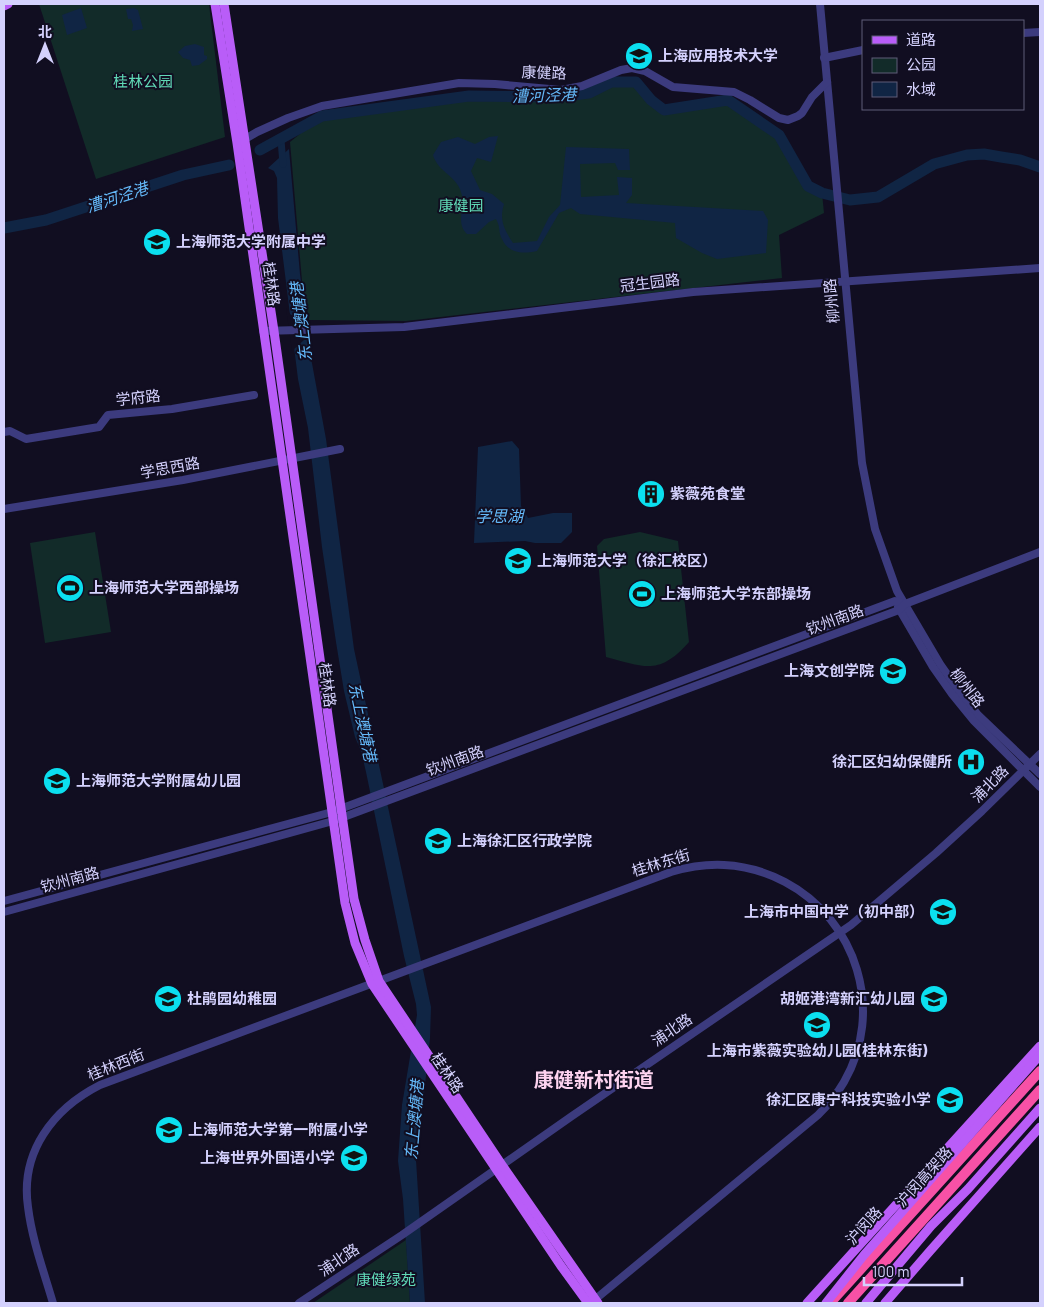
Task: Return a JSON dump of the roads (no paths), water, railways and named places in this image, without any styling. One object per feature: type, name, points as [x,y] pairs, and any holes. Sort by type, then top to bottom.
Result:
[{"type":"highway","name":"沪闵高架路","points":[[830,1303],[1040,1071]]},
{"type":"highway","name":"沪闵高架路","points":[[848,1303],[1040,1090]]},
{"type":"main road","points":[[4,6],[8,4]]},
{"type":"main road","name":"桂林路","points":[[214,4],[241,142],[274,331],[337,815]]},
{"type":"main road","name":"桂林路","points":[[224,4],[263,331],[282,460],[337,815],[354,899],[375,983],[407,1038],[593,1302]]},
{"type":"main road","name":"桂林路","points":[[375,983],[436,1066],[499,1167]]},
{"type":"main road","points":[[807,1303],[1040,1046]]},
{"type":"main road","points":[[825,1303],[864,1255],[1040,1055]]},
{"type":"main road","name":"沪闵路","points":[[813,1303],[1018,1077],[1040,1061]]},
{"type":"main road","name":"沪闵路","points":[[825,1303],[1040,1065]]},
{"type":"main road","points":[[866,1303],[931,1226],[968,1189],[1040,1108]]},
{"type":"main road","points":[[885,1303],[1040,1127]]},
{"type":"street","name":"柳州路","points":[[820,4],[863,472],[875,529],[897,591],[940,664],[978,715],[1040,774]]},
{"type":"street","points":[[1024,33],[1040,32]]},
{"type":"street","points":[[824,58],[862,50]]},
{"type":"street","name":"康健路","points":[[241,142],[257,132],[288,118],[322,106],[459,83],[560,90],[582,86],[621,70],[632,68],[645,71],[672,87],[734,92],[778,118],[788,120],[802,113],[812,97],[827,82]]},
{"type":"street","name":"冠生园路","points":[[263,331],[424,326],[663,295],[1040,268]]},
{"type":"street","name":"学府路","points":[[4,432],[10,431],[26,439],[99,427],[108,415],[172,409],[254,395]]},
{"type":"street","name":"学思西路","points":[[4,509],[183,480],[336,449]]},
{"type":"street","name":"钦州南路","points":[[4,901],[370,807],[899,610],[905,604],[1040,552]]},
{"type":"street","name":"柳州路","points":[[897,591],[896,601],[899,610],[933,667],[952,694],[974,721],[1040,787]]},
{"type":"street","points":[[896,601],[905,604]]},
{"type":"street","name":"钦州南路","points":[[4,912],[337,815],[366,799],[389,790],[896,601]]},
{"type":"street","name":"浦北路","points":[[299,1303],[841,932],[936,853],[1040,754]]},
{"type":"street","name":"桂林东街","points":[[375,983],[671,872],[698,865],[724,865],[749,868],[773,876],[797,888],[819,906],[841,932],[854,959],[863,1003],[859,1043],[853,1063],[844,1082],[831,1101],[818,1115],[593,1302]]},
{"type":"street","name":"桂林西街","points":[[53,1303],[30,1220],[27,1190],[28,1172],[40,1139],[48,1125],[58,1114],[84,1093],[100,1085],[375,983]]},
{"type":"water","points":[[81,8],[87,28],[67,35],[62,15]]},
{"type":"water","points":[[134,8],[138,10],[143,29],[132,31],[133,25],[131,19],[128,19],[126,9]]},
{"type":"water","points":[[195,44],[204,47],[204,55],[207,56],[207,59],[199,65],[192,66],[190,60],[183,58],[178,52],[185,46]]},
{"type":"water","points":[[498,136],[491,162],[477,158],[471,171],[480,190],[492,194],[504,204],[502,220],[513,243],[537,241],[549,217],[560,205],[566,147],[629,149],[630,170],[618,170],[615,163],[580,164],[581,197],[619,195],[617,177],[632,178],[632,195],[626,203],[763,211],[768,220],[766,253],[717,259],[676,238],[675,223],[580,214],[571,208],[559,213],[537,251],[516,252],[508,248],[501,236],[496,219],[489,222],[476,234],[467,234],[461,221],[462,196],[460,189],[453,179],[439,166],[433,155],[441,142],[458,137],[475,144],[489,137]]},
{"type":"water","points":[[289,149],[300,274],[311,358],[326,439],[354,649],[431,1007],[424,1094],[420,1098],[416,1160],[425,1303],[410,1303],[403,1199],[398,1161],[402,1105],[417,1015],[416,1004],[404,956],[366,772],[344,691],[336,642],[322,547],[308,428],[298,379],[278,218],[277,178],[274,171],[268,168]]},
{"type":"water","name":"学思湖","points":[[512,441],[519,449],[521,506],[528,518],[553,513],[572,513],[572,532],[561,543],[525,541],[474,543],[478,447]]},
{"type":"waterway","name":"漕河泾港","points":[[260,150],[322,116],[469,96],[558,97],[589,93],[611,82],[636,82],[651,100],[664,110],[728,100],[779,135],[808,186],[822,193],[850,200],[878,197],[934,164],[967,155],[984,154],[1020,160],[1040,167]]},
{"type":"waterway","name":"东上澳塘港","points":[[281,140],[283,164]]},
{"type":"waterway","name":"漕河泾港","points":[[4,228],[46,220],[183,175],[229,165]]},
{"type":"place","name":"上海应用技术大学","points":[[639,56]]},
{"type":"place","name":"上海师范大学附属中学","points":[[157,242]]},
{"type":"place","name":"紫薇苑食堂","points":[[651,494]]},
{"type":"place","name":"上海师范大学（徐汇校区）","points":[[518,561]]},
{"type":"place","name":"上海师范大学西部操场","points":[[70,588]]},
{"type":"place","name":"上海师范大学东部操场","points":[[642,594]]},
{"type":"place","name":"上海文创学院","points":[[893,671]]},
{"type":"place","name":"徐汇区妇幼保健所","points":[[971,762]]},
{"type":"place","name":"上海师范大学附属幼儿园","points":[[57,781]]},
{"type":"place","name":"上海徐汇区行政学院","points":[[438,841]]},
{"type":"place","name":"上海市中国中学（初中部）","points":[[943,912]]},
{"type":"place","name":"杜鹃园幼稚园","points":[[168,999]]},
{"type":"place","name":"胡姬港湾新汇幼儿园","points":[[934,999]]},
{"type":"place","name":"上海市紫薇实验幼儿园(桂林东街)","points":[[817,1025]]},
{"type":"place","name":"徐汇区康宁科技实验小学","points":[[950,1100]]},
{"type":"place","name":"上海师范大学第一附属小学","points":[[169,1130]]},
{"type":"place","name":"上海世界外国语小学","points":[[354,1158]]},
{"type":"district","name":"康健新村街道","points":[[594,1080]]},
{"type":"park label","name":"桂林公园","points":[[143,82]]},
{"type":"park label","name":"康健园","points":[[461,206]]},
{"type":"park label","name":"康健绿苑","points":[[386,1280]]}]
